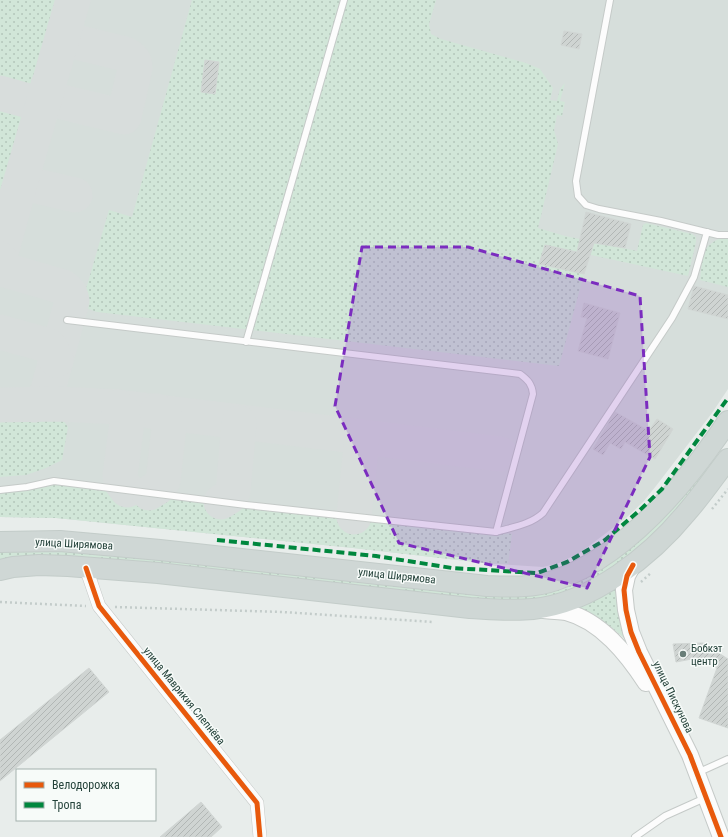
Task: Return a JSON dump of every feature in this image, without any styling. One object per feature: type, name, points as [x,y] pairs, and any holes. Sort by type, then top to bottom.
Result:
[{"type":"main road","name":"улица Ширямова","points":[[0,542],[68,542],[160,550],[487,586],[513,587],[535,585],[556,580],[582,569],[609,552],[634,532],[660,507],[689,475],[728,421]]},
{"type":"main road","name":"улица Ширямова","points":[[0,570],[13,567],[39,565],[86,568],[174,575],[470,608],[498,610],[534,609],[576,598],[600,586],[633,565],[669,532],[687,513],[728,459]]},
{"type":"street","name":"улица Пискунова","points":[[633,565],[627,576],[624,590],[626,610],[631,632],[639,652],[690,755],[721,837]]},
{"type":"street","name":"улица Маврикия Слепнёва","points":[[86,568],[99,606],[256,803],[260,837]]},
{"type":"street","name":"улица Пискунова","points":[[534,609],[559,611],[579,617],[599,629],[618,646],[642,678],[690,755]]},
{"type":"lane","points":[[246,342],[344,0]]},
{"type":"lane","points":[[610,0],[576,181],[578,196],[586,205],[599,209],[661,221],[718,235],[728,235]]},
{"type":"lane","points":[[0,490],[27,487],[54,480],[246,506],[496,532],[535,520],[543,513],[672,318],[694,277],[707,232]]},
{"type":"lane","points":[[67,320],[520,374],[532,387],[533,394],[496,532]]},
{"type":"lane","points":[[697,772],[728,759]]},
{"type":"lane","points":[[635,837],[665,816],[706,798]]},
{"type":"path","points":[[0,602],[283,612],[437,622]]},
{"type":"highlighted area","points":[[362,247],[468,247],[640,296],[650,457],[587,588],[399,543],[335,406]]},
{"type":"shaded area","points":[[0,0],[728,0],[728,389],[712,413],[643,502],[626,518],[581,552],[559,563],[543,567],[484,563],[353,548],[56,518],[0,517]]},
{"type":"green space","points":[[0,0],[58,0],[32,92],[0,84]]},
{"type":"green space","points":[[192,0],[436,0],[429,24],[431,34],[441,39],[526,63],[540,69],[553,88],[550,100],[557,101],[560,89],[565,83],[560,101],[565,102],[562,116],[557,115],[554,130],[558,144],[538,228],[565,236],[637,251],[643,225],[646,223],[692,234],[696,237],[696,242],[688,276],[545,245],[539,264],[584,274],[559,366],[97,312],[86,308],[82,303],[109,210],[132,217]]},
{"type":"green space","points":[[0,98],[27,105],[0,196]]},
{"type":"green space","points":[[728,236],[728,287],[700,280],[703,257],[708,246],[719,239]]},
{"type":"green space","points":[[60,416],[68,427],[62,460],[46,468],[26,475],[0,477],[0,418]]},
{"type":"green space","points":[[713,455],[701,483],[645,543],[618,564],[590,582],[561,595],[509,602],[57,557],[0,559],[0,549],[55,546],[558,587]]},
{"type":"green space","points":[[60,481],[512,534],[508,564],[484,563],[353,548],[56,518],[0,517],[0,492],[39,487]]},
{"type":"green space","points":[[615,586],[618,588],[627,638],[625,639],[611,627],[578,607]]},
{"type":"building","points":[[564,31],[582,34],[579,49],[561,45]]},
{"type":"building","points":[[205,60],[219,62],[215,94],[201,92]]},
{"type":"building","points":[[586,212],[631,224],[625,248],[594,243],[584,274],[539,264],[545,245],[577,252]]},
{"type":"building","points":[[694,286],[728,295],[728,319],[688,309]]},
{"type":"building","points":[[584,303],[620,313],[608,359],[578,351],[587,318],[581,317]]},
{"type":"building","points":[[615,412],[649,431],[657,419],[673,429],[655,459],[625,442],[621,449],[610,443],[603,455],[593,449]]},
{"type":"building","points":[[703,643],[728,659],[728,728],[699,718],[717,668],[697,658],[676,662],[673,644]]},
{"type":"building","points":[[89,668],[109,692],[0,781],[0,740]]},
{"type":"building","points":[[201,802],[222,827],[211,837],[160,837]]},
{"type":"taxiway","points":[[0,257],[73,0]]},
{"type":"taxiway","points":[[48,85],[49,96],[54,100],[124,117],[135,68],[133,59],[125,54],[72,41],[68,39],[65,28]]},
{"type":"taxiway","points":[[0,93],[43,105]]},
{"type":"taxiway","points":[[18,191],[22,186],[28,184],[75,195]]},
{"type":"taxiway","points":[[0,259],[5,270],[63,287],[72,299],[46,397],[34,405]]},
{"type":"taxiway","points":[[0,332],[47,345],[50,347],[56,360]]},
{"type":"taxiway","points":[[0,405],[57,404],[118,407],[500,454]]},
{"type":"taxiway","points":[[118,407],[124,413],[127,422],[120,476],[121,482],[127,490]]},
{"type":"taxiway","points":[[149,493],[157,488],[163,481],[169,427],[165,418],[157,411]]},
{"type":"taxiway","points":[[221,502],[229,497],[233,492],[239,423]]},
{"type":"taxiway","points":[[354,517],[362,437]]},
{"type":"marked path","points":[[217,540],[376,556],[452,568],[537,573],[567,562],[605,540],[640,510],[662,489],[728,398]]},
{"type":"cycle path","points":[[633,565],[627,576],[624,590],[626,610],[631,632],[639,652],[690,755],[721,837]]},
{"type":"cycle path","points":[[86,568],[99,606],[257,803],[260,837]]},
{"type":"place","name":"Бобкэт центр","points":[[683,654]]}]
